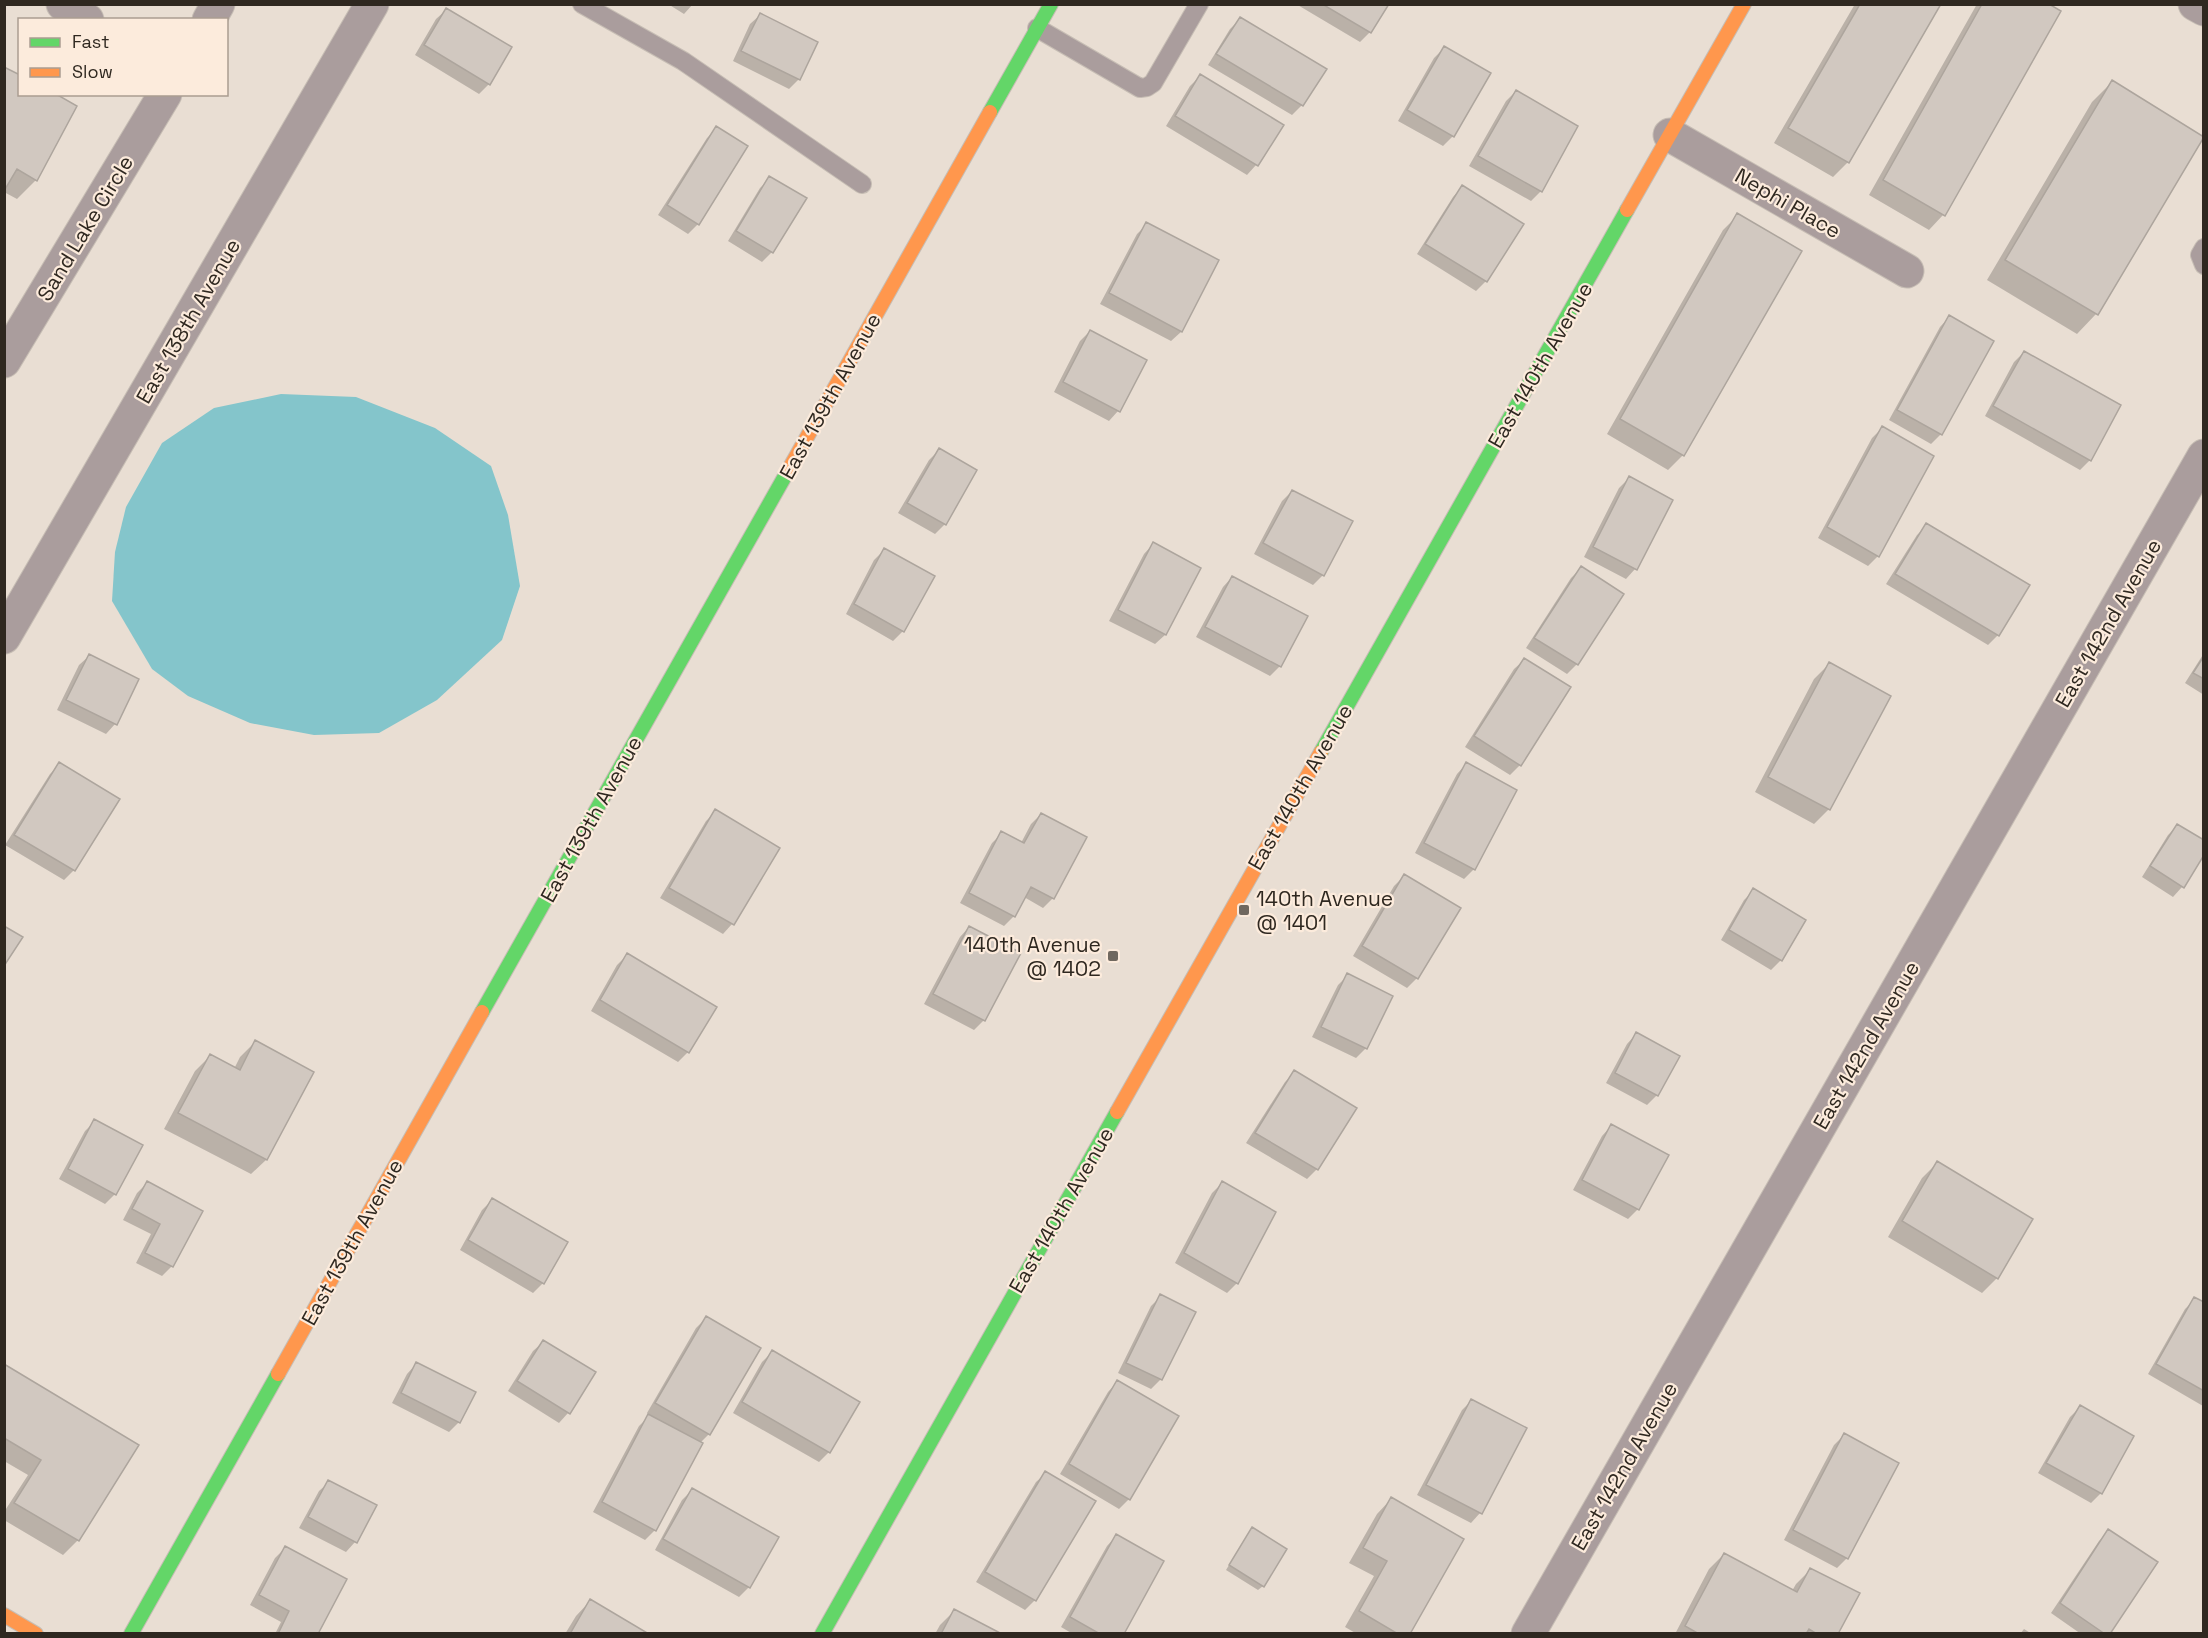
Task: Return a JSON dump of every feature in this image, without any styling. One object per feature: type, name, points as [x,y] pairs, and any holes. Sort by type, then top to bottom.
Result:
[{"type":"street","points":[[63,4],[84,18]]},
{"type":"street","points":[[210,18],[218,4]]},
{"type":"street","name":"East 138th Avenue","points":[[4,637],[372,4]]},
{"type":"street","name":"East 139th Avenue","points":[[131,1634],[1051,4]]},
{"type":"street","name":"East 140th Avenue","points":[[822,1634],[1744,4]]},
{"type":"street","points":[[2195,4],[2204,9]]},
{"type":"street","name":"Sand Lake Circle","points":[[4,361],[164,96]]},
{"type":"street","name":"Nephi Place","points":[[1670,135],[1907,271]]},
{"type":"street","name":"East 142nd Avenue","points":[[1528,1634],[2204,456]]},
{"type":"street","points":[[4,1615],[36,1634]]},
{"type":"lane","points":[[582,4],[683,61],[862,184]]},
{"type":"lane","points":[[1037,28],[1140,88],[1147,87],[1153,83],[1199,4]]},
{"type":"lane","points":[[2204,248],[2200,255],[2204,265]]},
{"type":"water","points":[[281,394],[356,397],[435,428],[491,466],[508,515],[520,586],[502,640],[437,700],[379,733],[314,735],[250,723],[188,696],[152,669],[112,601],[115,552],[126,507],[162,443],[214,408]]},
{"type":"building","points":[[1322,4],[1389,4],[1371,33]]},
{"type":"building","points":[[1860,4],[1941,4],[1849,163],[1788,128]]},
{"type":"building","points":[[1982,4],[2049,4],[2061,11],[1945,216],[1883,180]]},
{"type":"building","points":[[446,8],[512,47],[490,85],[424,45]]},
{"type":"building","points":[[760,13],[818,42],[800,80],[741,51]]},
{"type":"building","points":[[1240,17],[1327,69],[1303,106],[1216,54]]},
{"type":"building","points":[[1444,46],[1491,73],[1454,137],[1407,110]]},
{"type":"building","points":[[4,67],[18,74],[18,96],[60,96],[77,106],[37,181],[17,169],[4,191]]},
{"type":"building","points":[[1200,74],[1284,125],[1258,166],[1175,116]]},
{"type":"building","points":[[2112,80],[2204,137],[2098,315],[2005,260]]},
{"type":"building","points":[[1516,90],[1578,126],[1542,192],[1478,156]]},
{"type":"building","points":[[716,126],[748,146],[699,225],[667,205]]},
{"type":"building","points":[[769,176],[807,198],[773,253],[736,231]]},
{"type":"building","points":[[1462,185],[1524,224],[1487,282],[1425,244]]},
{"type":"building","points":[[1737,213],[1802,251],[1684,456],[1620,419]]},
{"type":"building","points":[[1146,222],[1219,260],[1182,332],[1109,293]]},
{"type":"building","points":[[1949,315],[1994,341],[1942,435],[1897,410]]},
{"type":"building","points":[[1090,330],[1147,360],[1120,412],[1063,382]]},
{"type":"building","points":[[2024,351],[2121,405],[2091,461],[1993,406]]},
{"type":"building","points":[[1882,426],[1934,456],[1879,557],[1827,527]]},
{"type":"building","points":[[939,448],[977,470],[946,525],[907,503]]},
{"type":"building","points":[[1629,476],[1673,500],[1637,570],[1593,547]]},
{"type":"building","points":[[1292,490],[1353,521],[1324,576],[1263,543]]},
{"type":"building","points":[[1926,523],[2030,585],[1999,636],[1895,574]]},
{"type":"building","points":[[1153,542],[1201,568],[1166,635],[1118,610]]},
{"type":"building","points":[[884,548],[935,576],[904,632],[854,604]]},
{"type":"building","points":[[1581,566],[1624,594],[1578,665],[1534,638]]},
{"type":"building","points":[[1232,576],[1308,616],[1281,667],[1205,627]]},
{"type":"building","points":[[89,654],[139,679],[117,725],[66,700]]},
{"type":"building","points":[[2204,656],[2204,679],[2193,673]]},
{"type":"building","points":[[1524,658],[1571,687],[1521,766],[1474,736]]},
{"type":"building","points":[[1829,662],[1891,696],[1830,810],[1768,777]]},
{"type":"building","points":[[59,762],[120,799],[75,871],[14,835]]},
{"type":"building","points":[[1466,762],[1517,790],[1475,870],[1424,843]]},
{"type":"building","points":[[715,809],[780,848],[734,925],[669,888]]},
{"type":"building","points":[[1041,813],[1087,837],[1054,899],[1031,887],[1015,917],[969,893],[1001,831],[1024,843]]},
{"type":"building","points":[[2177,824],[2204,840],[2204,855],[2184,888],[2150,866]]},
{"type":"building","points":[[1404,874],[1461,908],[1418,979],[1362,946]]},
{"type":"building","points":[[1753,888],[1806,920],[1782,961],[1729,930]]},
{"type":"building","points":[[4,926],[23,937],[4,966]]},
{"type":"building","points":[[969,926],[1021,953],[985,1021],[933,994]]},
{"type":"building","points":[[627,953],[717,1007],[689,1053],[600,1000]]},
{"type":"building","points":[[1347,973],[1393,996],[1367,1049],[1321,1027]]},
{"type":"building","points":[[1636,1032],[1680,1056],[1658,1096],[1615,1073]]},
{"type":"building","points":[[255,1040],[314,1072],[267,1160],[178,1113],[210,1054],[240,1070]]},
{"type":"building","points":[[1294,1070],[1357,1108],[1318,1170],[1255,1133]]},
{"type":"building","points":[[94,1119],[143,1145],[116,1195],[68,1169]]},
{"type":"building","points":[[1611,1124],[1669,1155],[1639,1210],[1582,1180]]},
{"type":"building","points":[[1937,1161],[2033,1219],[1998,1279],[1902,1221]]},
{"type":"building","points":[[147,1181],[203,1211],[173,1267],[145,1253],[160,1224],[132,1209]]},
{"type":"building","points":[[1222,1181],[1276,1212],[1238,1284],[1184,1253]]},
{"type":"building","points":[[492,1198],[568,1242],[544,1284],[468,1240]]},
{"type":"building","points":[[1160,1294],[1196,1312],[1162,1380],[1126,1363]]},
{"type":"building","points":[[2194,1297],[2204,1302],[2204,1391],[2156,1364]]},
{"type":"building","points":[[706,1316],[761,1348],[710,1435],[655,1403]]},
{"type":"building","points":[[543,1340],[596,1372],[570,1414],[517,1381]]},
{"type":"building","points":[[772,1350],[860,1402],[830,1453],[742,1402]]},
{"type":"building","points":[[416,1362],[476,1392],[460,1423],[401,1393]]},
{"type":"building","points":[[4,1364],[139,1445],[79,1541],[14,1503],[41,1460],[4,1438]]},
{"type":"building","points":[[1117,1380],[1179,1416],[1130,1500],[1069,1464]]},
{"type":"building","points":[[1471,1399],[1527,1428],[1482,1514],[1426,1485]]},
{"type":"building","points":[[2080,1405],[2134,1436],[2102,1494],[2046,1463]]},
{"type":"building","points":[[648,1414],[703,1443],[656,1531],[602,1502]]},
{"type":"building","points":[[1844,1433],[1899,1463],[1848,1559],[1793,1530]]},
{"type":"building","points":[[1045,1471],[1096,1501],[1036,1601],[985,1572]]},
{"type":"building","points":[[328,1480],[377,1505],[357,1543],[308,1517]]},
{"type":"building","points":[[692,1488],[779,1537],[750,1588],[663,1539]]},
{"type":"building","points":[[1391,1497],[1464,1539],[1410,1634],[1398,1634],[1359,1611],[1387,1561],[1363,1548]]},
{"type":"building","points":[[1252,1527],[1287,1549],[1264,1587],[1229,1565]]},
{"type":"building","points":[[2108,1529],[2158,1562],[2110,1634],[2105,1634],[2060,1603]]},
{"type":"building","points":[[1116,1534],[1164,1561],[1124,1634],[1100,1634],[1070,1617]]},
{"type":"building","points":[[285,1546],[347,1579],[318,1634],[278,1634],[289,1611],[259,1595]]},
{"type":"building","points":[[1724,1553],[1797,1592],[1810,1568],[1860,1593],[1838,1634],[1817,1634],[1809,1629],[1806,1634],[1699,1634],[1685,1626]]},
{"type":"building","points":[[590,1599],[649,1634],[570,1634]]},
{"type":"building","points":[[954,1609],[1002,1634],[941,1634]]},
{"type":"traffic: fast","points":[[990,112],[1051,4]]},
{"type":"traffic: fast","points":[[1321,752],[1627,210]]},
{"type":"traffic: fast","points":[[482,1012],[789,469]]},
{"type":"traffic: fast","points":[[822,1634],[1117,1112]]},
{"type":"traffic: fast","points":[[131,1634],[278,1374]]},
{"type":"traffic: slow","points":[[1627,210],[1744,4]]},
{"type":"traffic: slow","points":[[789,469],[990,112]]},
{"type":"traffic: slow","points":[[1117,1112],[1321,752]]},
{"type":"traffic: slow","points":[[278,1374],[482,1012]]},
{"type":"traffic: slow","points":[[4,1615],[36,1634]]},
{"type":"place","name":"140th Avenue @ 1401","points":[[1244,910]]},
{"type":"place","name":"140th Avenue @ 1402","points":[[1113,956]]}]
